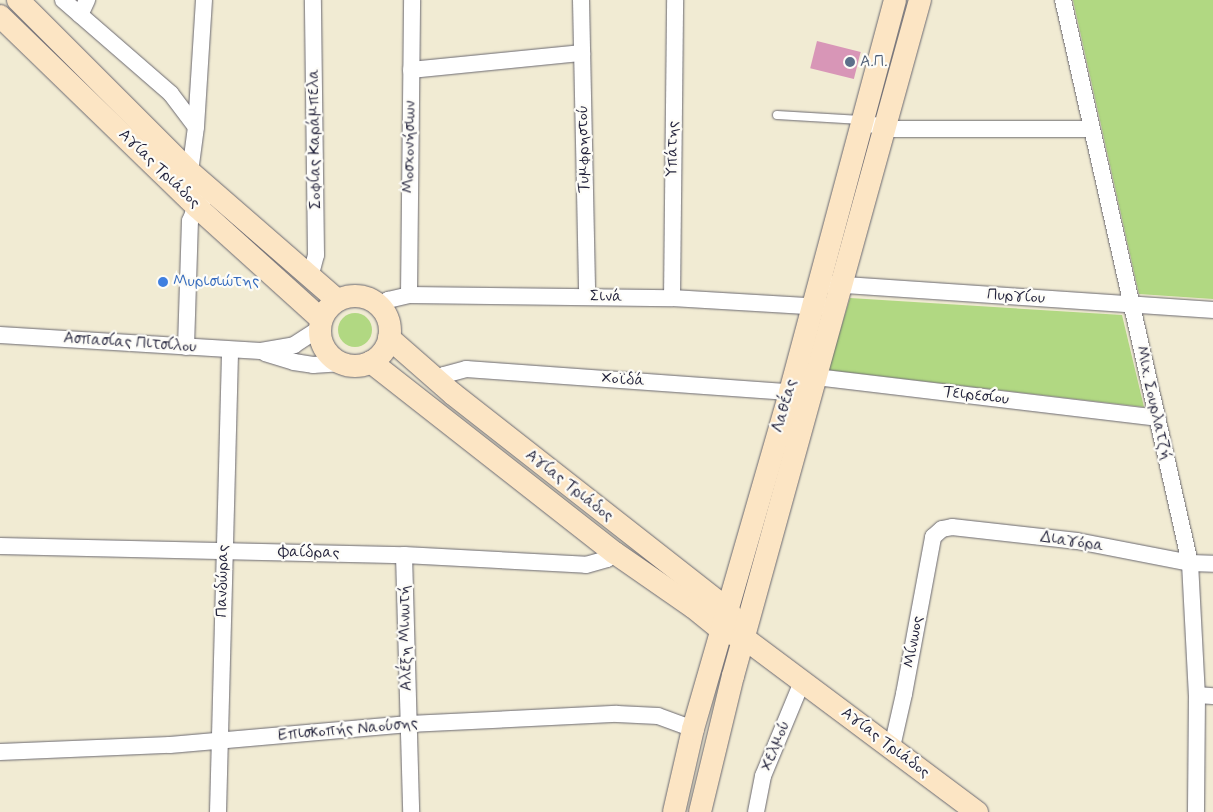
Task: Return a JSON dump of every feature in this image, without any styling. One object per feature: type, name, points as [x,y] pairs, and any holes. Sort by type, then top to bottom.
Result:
[{"type":"street","name":"Αγίας Τριάδος","points":[[18,0],[190,172],[204,199],[308,275],[337,300]]},
{"type":"street","points":[[62,0],[171,94],[196,127]]},
{"type":"street","points":[[80,15],[87,0]]},
{"type":"street","points":[[190,172],[196,127],[204,0]]},
{"type":"street","name":"Σοφίας Καράμπελα","points":[[308,275],[312,270],[316,255],[313,0]]},
{"type":"street","name":"Μοσχονήσιων","points":[[408,295],[412,0]]},
{"type":"street","name":"Τυμφρηστού","points":[[581,0],[586,297]]},
{"type":"street","name":"Υπάτης","points":[[672,298],[675,0]]},
{"type":"street","name":"Λαθέας","points":[[700,812],[744,638],[803,384],[813,307],[895,0]]},
{"type":"street","name":"Λαθέας","points":[[674,812],[694,729],[725,621],[803,384],[835,308],[842,285],[920,0]]},
{"type":"street","name":"Μιχ. Σουρλατζή","points":[[1063,0],[1130,305],[1190,562],[1205,696],[1196,812]]},
{"type":"street","name":"Αγίας Τριάδος","points":[[0,16],[204,199],[320,324],[324,349],[339,363]]},
{"type":"street","points":[[411,70],[582,53]]},
{"type":"street","points":[[863,121],[885,129],[1091,129]]},
{"type":"street","points":[[186,347],[190,221],[204,199]]},
{"type":"street","name":"Πυργίου","points":[[819,283],[1213,310]]},
{"type":"street","name":"Σινά","points":[[380,307],[388,300],[408,295],[672,298],[835,308]]},
{"type":"street","points":[[320,324],[325,311],[337,300],[348,296],[360,296],[371,300],[380,307],[389,322],[389,338],[383,352],[371,362],[356,366],[339,363]]},
{"type":"street","name":"Ασπασίας Πιτσίλου","points":[[0,335],[260,351],[294,345],[320,324]]},
{"type":"street","name":"Αγίας Τριάδος","points":[[389,338],[436,380],[744,638],[977,812]]},
{"type":"street","name":"Πανδώρας","points":[[218,812],[223,551],[230,350]]},
{"type":"street","name":"Ασπασίας Πιτσίλου","points":[[260,351],[304,364],[339,363]]},
{"type":"street","name":"Αγίας Τριάδος","points":[[371,362],[615,553],[693,607],[725,621]]},
{"type":"street","name":"Χοϊδά","points":[[436,380],[444,375],[466,369],[803,384]]},
{"type":"street","name":"Τειρεσίου","points":[[803,384],[1157,418]]},
{"type":"street","name":"Διαγόρα","points":[[933,537],[942,529],[952,527],[1077,541],[1190,562],[1213,564]]},
{"type":"street","name":"Μίνωος","points":[[892,747],[904,694],[933,537]]},
{"type":"street","name":"Φαίδρας","points":[[0,546],[404,555],[586,565],[607,559],[615,553]]},
{"type":"street","name":"Αλέξη Μινωτή","points":[[404,555],[411,812]]},
{"type":"street","name":"Χελμού","points":[[756,812],[763,776],[802,682]]},
{"type":"street","name":"Επισκοπής Ναούσης","points":[[0,752],[220,741],[408,724],[617,714],[658,716],[694,729]]},
{"type":"lane","points":[[777,115],[863,121]]},
{"type":"green space","points":[[1073,0],[1213,0],[1213,299],[1139,294]]},
{"type":"green space","points":[[850,298],[1122,315],[1144,407],[828,370]]},
{"type":"green space","points":[[355,313],[362,314],[367,318],[371,323],[371,337],[367,342],[362,346],[355,347],[348,346],[343,342],[339,337],[338,330],[339,323],[343,318],[348,314]]},
{"type":"building","points":[[817,41],[861,52],[854,79],[810,68]]},
{"type":"place","name":"Α.Π.","points":[[850,62]]},
{"type":"place","name":"Μυρισιώτης","points":[[163,282]]}]
